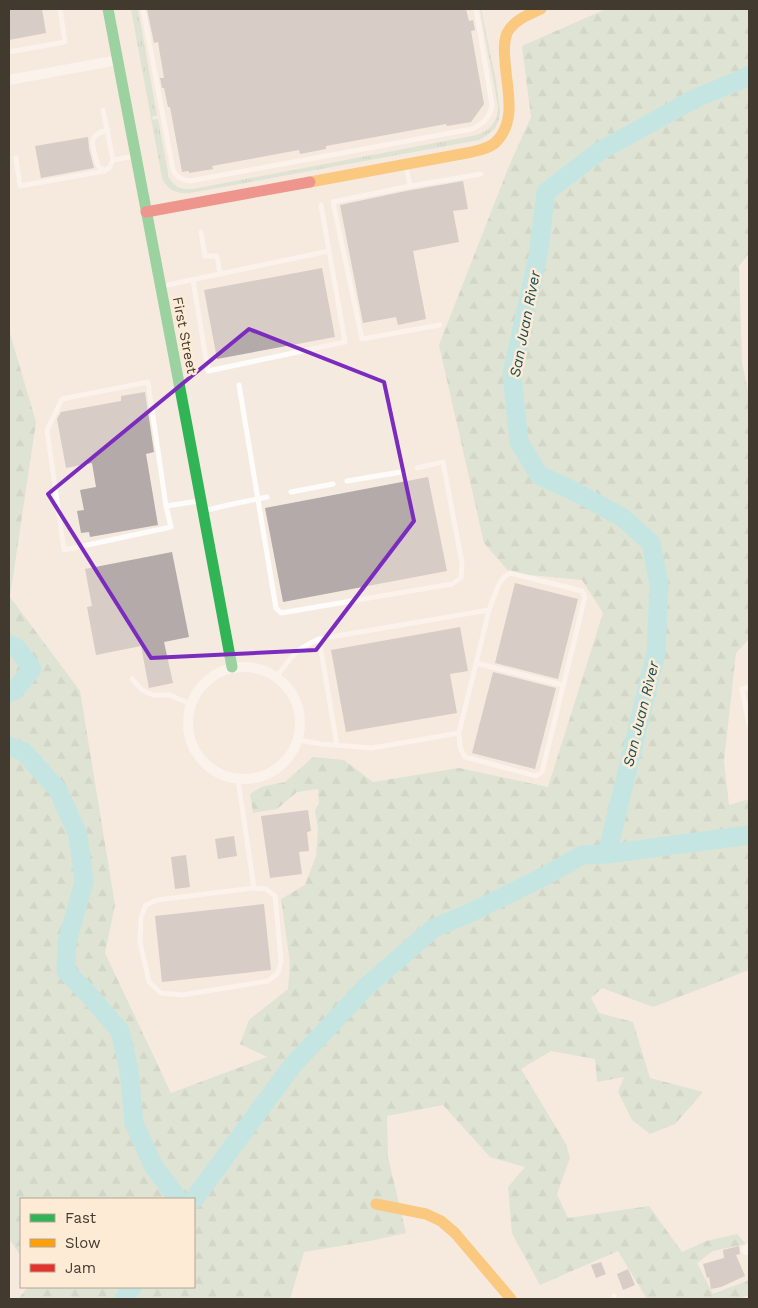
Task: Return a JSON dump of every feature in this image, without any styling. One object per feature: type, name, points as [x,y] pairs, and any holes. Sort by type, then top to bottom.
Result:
[{"type":"street","name":"First Street","points":[[108,9],[232,667]]},
{"type":"street","points":[[146,212],[485,148],[496,142],[503,132],[509,113],[504,48],[507,32],[518,18],[524,14],[541,9]]},
{"type":"street","points":[[9,80],[118,60]]},
{"type":"street","points":[[232,667],[256,667],[277,676],[294,694],[301,716],[299,740],[286,762],[264,776],[238,780],[219,774],[202,762],[191,744],[187,725],[190,704],[206,680],[232,667]]},
{"type":"street","points":[[376,1204],[426,1214],[441,1221],[455,1233],[511,1299]]},
{"type":"lane","points":[[9,52],[66,42],[60,9]]},
{"type":"lane","points":[[143,9],[173,170],[179,178],[190,181],[472,129],[478,126],[487,119],[492,105],[476,9]]},
{"type":"lane","points":[[16,158],[20,186],[109,168],[113,160],[103,110]]},
{"type":"lane","points":[[104,170],[98,166],[92,141],[94,135],[108,130]]},
{"type":"lane","points":[[113,160],[136,156]]},
{"type":"lane","points":[[406,164],[410,186]]},
{"type":"lane","points":[[440,325],[362,339],[333,202],[481,174]]},
{"type":"lane","points":[[193,280],[208,371],[345,342],[320,205]]},
{"type":"lane","points":[[201,232],[205,256],[217,256],[220,274]]},
{"type":"lane","points":[[160,287],[329,251]]},
{"type":"lane","points":[[148,382],[166,506],[171,527],[64,550],[47,430],[62,399],[148,382]]},
{"type":"lane","points":[[239,385],[276,608],[281,613],[452,584],[461,578],[462,564],[443,462],[417,468]]},
{"type":"lane","points":[[347,481],[401,472]]},
{"type":"lane","points":[[290,492],[333,484]]},
{"type":"lane","points":[[166,506],[228,505],[267,497]]},
{"type":"lane","points":[[510,573],[582,591],[585,597],[542,772],[536,776],[465,757],[460,747],[459,733],[489,610],[498,586],[503,578],[510,573]]},
{"type":"lane","points":[[277,676],[291,657],[305,645],[319,639],[489,610]]},
{"type":"lane","points":[[319,639],[337,745]]},
{"type":"lane","points":[[476,663],[563,685]]},
{"type":"lane","points":[[132,679],[142,690],[153,695],[170,695],[190,704]]},
{"type":"lane","points":[[749,687],[742,689],[749,725]]},
{"type":"lane","points":[[299,740],[372,748],[459,733]]},
{"type":"lane","points":[[238,780],[254,888]]},
{"type":"lane","points":[[254,888],[266,889],[275,896],[282,961],[278,973],[268,981],[182,995],[161,993],[148,982],[140,942],[140,917],[146,905],[157,900],[254,888]]},
{"type":"highlighted area","points":[[249,329],[384,382],[414,521],[316,650],[151,658],[48,494]]},
{"type":"green space","points":[[131,9],[138,9],[157,115],[152,117],[153,120],[158,119],[168,176],[175,185],[184,189],[193,189],[477,135],[490,128],[497,116],[498,106],[480,9],[496,81],[500,111],[499,119],[495,128],[479,140],[190,193],[177,192],[167,186],[162,178]]},
{"type":"green space","points":[[606,9],[749,9],[749,253],[739,266],[742,363],[749,395],[749,639],[736,653],[724,761],[729,805],[749,799],[749,970],[653,1007],[602,988],[591,998],[599,1013],[633,1022],[650,1078],[703,1092],[675,1124],[650,1134],[632,1120],[618,1092],[624,1077],[597,1082],[595,1059],[551,1051],[521,1069],[566,1144],[570,1158],[557,1194],[568,1218],[649,1206],[682,1252],[706,1241],[737,1234],[746,1244],[713,1251],[697,1263],[713,1294],[749,1280],[749,1295],[738,1299],[647,1299],[618,1251],[540,1285],[512,1233],[508,1187],[525,1167],[490,1157],[443,1105],[387,1116],[388,1157],[406,1233],[304,1252],[290,1299],[18,1299],[27,1288],[195,1288],[195,1198],[20,1198],[20,1255],[9,1239],[9,330],[36,422],[10,597],[80,691],[115,905],[105,953],[171,1093],[267,1057],[240,1044],[249,1020],[288,989],[290,963],[281,899],[305,885],[316,856],[318,829],[315,810],[319,803],[318,789],[297,792],[277,809],[253,813],[250,794],[261,787],[285,782],[313,757],[344,760],[373,782],[459,768],[548,787],[603,613],[582,580],[510,573],[484,543],[439,345],[509,166],[531,117],[522,46]]},
{"type":"building","points":[[9,9],[42,9],[46,33],[9,40]]},
{"type":"building","points":[[147,9],[466,9],[469,21],[473,20],[475,30],[471,31],[484,104],[471,122],[447,126],[446,124],[326,146],[326,149],[300,154],[299,150],[212,166],[213,169],[189,173],[189,171],[182,172],[170,107],[168,107],[160,78],[164,78],[158,42],[154,43]]},
{"type":"building","points":[[88,137],[94,168],[41,178],[35,146]]},
{"type":"building","points":[[463,181],[468,209],[453,211],[459,242],[413,251],[426,319],[398,325],[396,317],[363,323],[340,205]]},
{"type":"building","points":[[322,268],[335,337],[217,359],[204,290]]},
{"type":"building","points":[[145,392],[154,452],[146,454],[158,525],[90,537],[89,532],[81,533],[77,511],[84,510],[80,490],[96,487],[92,463],[66,468],[57,419],[61,412],[121,401],[121,396]]},
{"type":"building","points":[[428,477],[447,571],[283,602],[265,508]]},
{"type":"building","points":[[172,552],[189,637],[164,642],[173,683],[149,688],[141,646],[96,655],[87,607],[92,606],[85,569]]},
{"type":"building","points":[[515,583],[578,599],[558,679],[495,663]]},
{"type":"building","points":[[460,627],[468,671],[450,674],[457,713],[346,732],[331,650]]},
{"type":"building","points":[[493,672],[556,688],[535,769],[472,753]]},
{"type":"building","points":[[308,810],[311,831],[307,832],[309,851],[299,852],[302,874],[270,878],[261,816]]},
{"type":"building","points":[[234,836],[237,856],[218,859],[215,839]]},
{"type":"building","points":[[186,855],[190,887],[175,889],[171,857]]},
{"type":"building","points":[[264,904],[271,970],[162,982],[155,916]]},
{"type":"building","points":[[739,1246],[740,1254],[736,1255],[745,1276],[721,1287],[711,1289],[709,1277],[707,1278],[703,1264],[724,1258],[723,1250]]},
{"type":"building","points":[[601,1262],[606,1274],[596,1278],[591,1265]]},
{"type":"building","points":[[628,1269],[635,1285],[623,1290],[617,1274]]},
{"type":"waterway","name":"San Juan River","points":[[607,854],[656,653],[659,584],[651,543],[623,518],[578,493],[539,475],[519,442],[512,374],[538,256],[546,192],[600,151],[694,99],[749,75]]},
{"type":"waterway","points":[[9,644],[17,648],[32,669],[14,691],[9,693]]},
{"type":"waterway","points":[[9,746],[24,752],[58,790],[78,835],[84,882],[67,942],[66,971],[120,1031],[129,1070],[134,1123],[153,1165],[177,1198]]},
{"type":"waterway","points":[[195,1198],[292,1066],[366,987],[434,928],[472,912],[547,875],[582,855],[607,854],[749,835]]},
{"type":"waterway","name":"San Juan River","points":[[124,1299],[131,1288]]},
{"type":"traffic: fast","points":[[108,9],[232,667]]},
{"type":"traffic: slow","points":[[310,182],[472,152],[494,144],[503,133],[509,114],[504,54],[507,33],[517,21],[541,9]]},
{"type":"traffic: slow","points":[[376,1204],[426,1214],[441,1221],[455,1233],[511,1299]]},
{"type":"traffic: jam","points":[[146,212],[310,182]]}]
